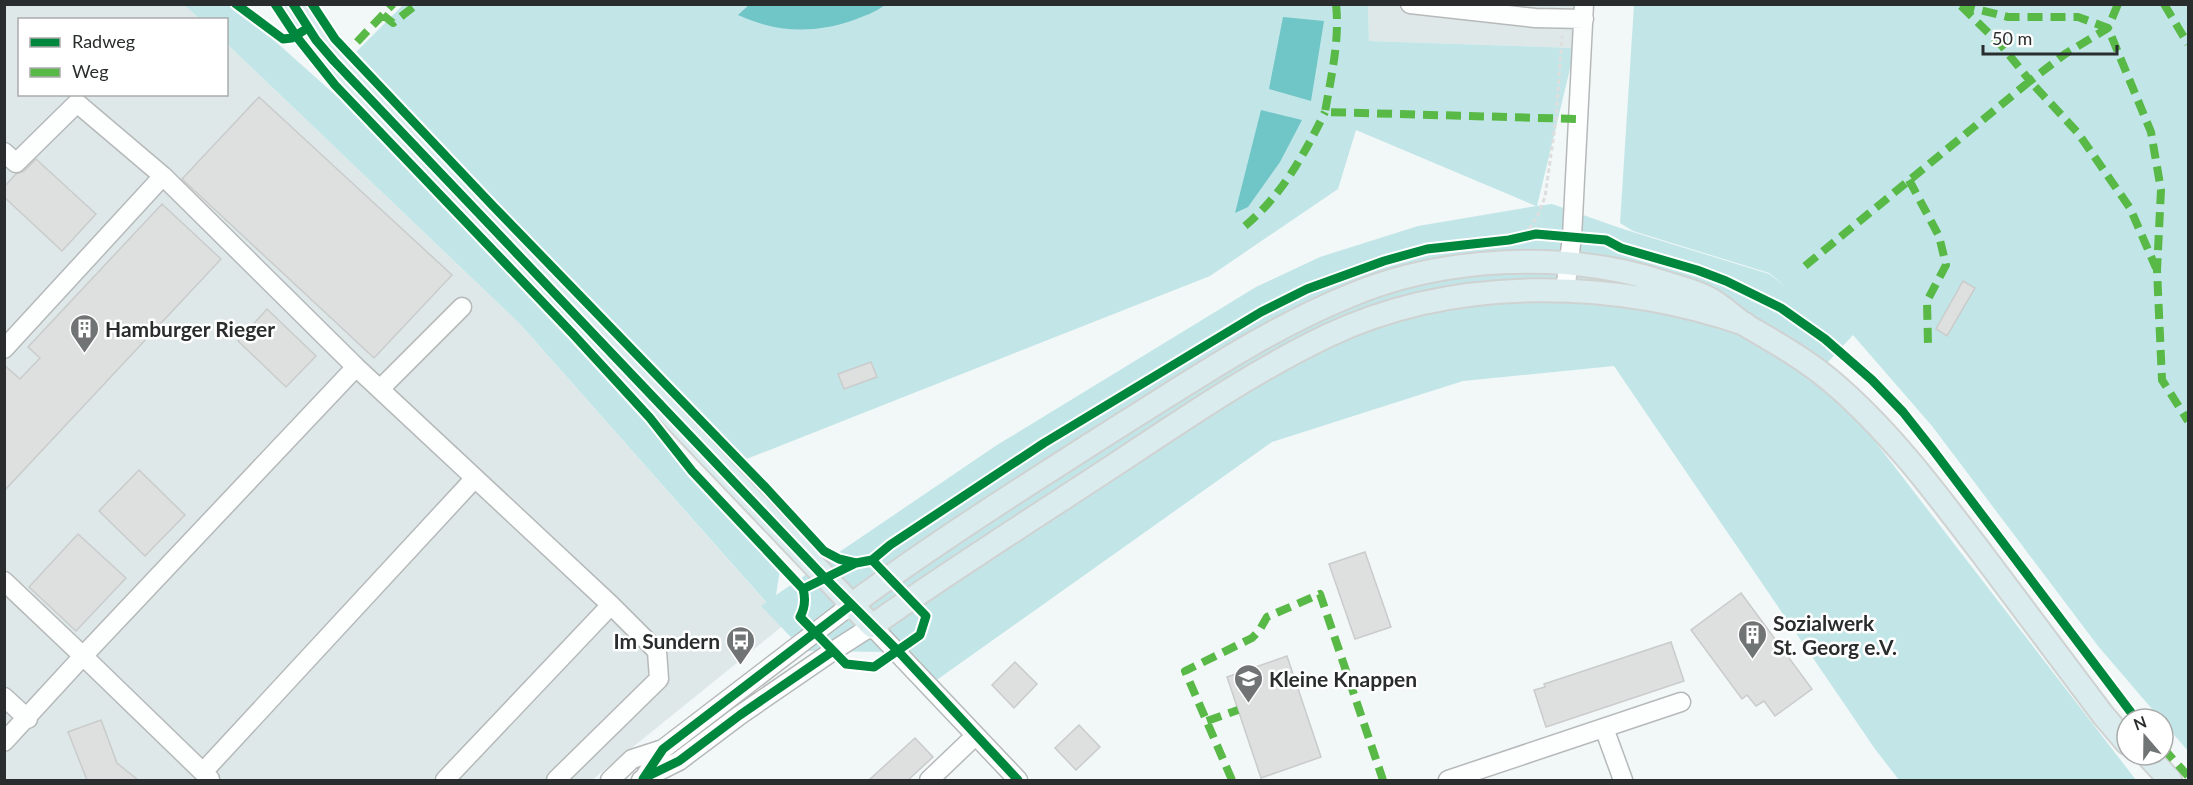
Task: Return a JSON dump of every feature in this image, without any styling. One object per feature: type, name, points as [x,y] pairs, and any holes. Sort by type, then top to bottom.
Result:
[{"type":"main road","points":[[293,4],[316,40],[334,61],[872,626],[1237,384],[1329,335],[1402,308],[1477,294],[1565,291],[1614,295],[1686,306],[1745,324]]},
{"type":"main road","points":[[851,604],[1109,433],[1231,357],[1316,310],[1352,294],[1429,272],[1474,264],[1509,262],[1569,264],[1616,269],[1711,299],[1828,378],[1863,410],[1929,484],[2115,730]]},
{"type":"main road","points":[[2141,767],[2150,780]]},
{"type":"main road","points":[[2158,767],[2170,780]]},
{"type":"street","points":[[1410,4],[1535,18],[1563,19],[1584,12],[1572,237],[1565,291]]},
{"type":"street","points":[[4,152],[16,163],[82,99],[356,367],[611,605],[657,651],[659,679],[556,780]]},
{"type":"street","points":[[4,349],[163,176]]},
{"type":"street","points":[[380,389],[462,307]]},
{"type":"street","points":[[4,742],[356,367]]},
{"type":"street","points":[[4,581],[207,776],[475,478]]},
{"type":"street","points":[[642,780],[663,749],[851,604]]},
{"type":"street","points":[[445,780],[611,605]]},
{"type":"street","points":[[642,780],[679,760],[740,715],[872,626],[1018,780]]},
{"type":"street","points":[[4,698],[28,719]]},
{"type":"street","points":[[1448,780],[1499,771],[1604,728],[1681,702]]},
{"type":"street","points":[[1604,728],[1623,780]]},
{"type":"street","points":[[929,780],[975,736]]},
{"type":"street","points":[[610,780],[632,759],[663,749]]},
{"type":"path","points":[[1526,235],[1537,217],[1545,196],[1556,118],[1563,19]]},
{"type":"shaded area","points":[[5,5],[184,5],[199,18],[18,18],[18,96],[228,96],[228,45],[520,324],[785,624],[592,780],[5,780]]},
{"type":"shaded area","points":[[184,5],[245,5],[257,25],[389,143],[581,345],[684,466],[780,570],[776,595],[997,445],[1256,287],[1320,257],[1418,226],[1536,206],[1356,130],[1338,189],[1210,276],[744,460],[355,53],[403,5],[1368,5],[1369,41],[1575,48],[1537,206],[1552,204],[1620,228],[1769,274],[1785,286],[1769,273],[1633,231],[1620,223],[1634,5],[2188,5],[2188,751],[2175,736],[2175,707],[2150,707],[2098,646],[1932,426],[1853,335],[1814,377],[1854,414],[2115,753],[2115,767],[2126,767],[2136,780],[1899,780],[1875,749],[1614,366],[1463,381],[1272,442],[931,684],[894,652],[804,651],[761,606],[766,602],[520,324],[228,45],[228,18],[199,18]]},
{"type":"shaded area","points":[[1368,5],[1578,5],[1575,48],[1369,41]]},
{"type":"water","points":[[750,4],[885,5],[869,14],[836,25],[794,29],[766,25],[738,15]]},
{"type":"water","points":[[1283,17],[1324,21],[1311,101],[1269,89]]},
{"type":"water","points":[[1261,110],[1302,120],[1280,162],[1248,207],[1235,213]]},
{"type":"building","points":[[259,97],[452,275],[374,358],[182,179]]},
{"type":"building","points":[[36,159],[96,214],[62,251],[4,197],[4,187],[16,174],[24,171]]},
{"type":"building","name":"Hamburger Rieger","points":[[162,204],[221,259],[4,491],[4,365],[20,379],[40,358],[28,347]]},
{"type":"building","points":[[1963,281],[1975,288],[1947,336],[1936,329]]},
{"type":"building","points":[[267,309],[316,356],[286,387],[238,341]]},
{"type":"building","points":[[871,362],[877,377],[844,389],[838,374]]},
{"type":"building","points":[[139,470],[185,515],[145,556],[99,511]]},
{"type":"building","points":[[78,534],[126,578],[76,631],[29,587]]},
{"type":"building","points":[[1365,552],[1391,627],[1355,639],[1329,564]]},
{"type":"building","name":"Sozialwerk St. Georg e.V.","points":[[1741,593],[1812,689],[1775,716],[1764,701],[1756,706],[1747,695],[1742,699],[1691,630]]},
{"type":"building","points":[[1671,642],[1684,681],[1546,727],[1534,690],[1545,687],[1544,684]]},
{"type":"building","points":[[1287,656],[1321,757],[1261,778],[1227,677]]},
{"type":"building","points":[[1015,662],[1037,684],[1014,708],[992,685]]},
{"type":"building","points":[[101,720],[117,763],[138,780],[87,780],[68,732]]},
{"type":"building","points":[[1079,725],[1100,747],[1076,770],[1055,748]]},
{"type":"building","points":[[915,738],[933,757],[908,780],[869,780]]},
{"type":"marked path","points":[[357,42],[393,4]]},
{"type":"marked path","points":[[383,15],[393,23],[417,4]]},
{"type":"marked path","points":[[1336,4],[1336,45],[1325,112],[1578,119]]},
{"type":"marked path","points":[[1961,6],[2002,46],[2030,81],[2065,54],[2108,28],[2118,4]]},
{"type":"marked path","points":[[2164,4],[2188,44]]},
{"type":"marked path","points":[[1960,5],[2008,17],[2078,17],[2108,28],[2151,132],[2161,190],[2157,270],[2162,380],[2188,421]]},
{"type":"marked path","points":[[1805,266],[2030,81],[2078,133],[2130,208],[2156,268]]},
{"type":"marked path","points":[[1245,226],[1270,201],[1291,174],[1325,112]]},
{"type":"marked path","points":[[1909,180],[1939,236],[1946,265],[1927,301],[1928,345]]},
{"type":"marked path","points":[[1232,780],[1185,671],[1252,638],[1267,617],[1320,594],[1383,780]]},
{"type":"marked path","points":[[1207,721],[1238,710]]},
{"type":"marked path","points":[[2175,761],[2188,776]]},
{"type":"cycle path","points":[[236,4],[283,39],[292,38],[303,31]]},
{"type":"cycle path","points":[[275,4],[296,36],[335,85],[572,333],[650,418],[692,471],[803,589]]},
{"type":"cycle path","points":[[293,4],[316,40],[334,61],[825,578],[898,651],[1018,780]]},
{"type":"cycle path","points":[[312,4],[335,39],[824,551],[839,559],[856,563]]},
{"type":"cycle path","points":[[872,560],[890,545],[1044,443],[1261,312],[1307,289],[1384,261],[1427,249],[1509,240],[1536,234],[1606,240],[1621,248],[1726,281],[1781,308],[1825,339],[1872,380],[1903,412],[1933,450],[2127,707]]},
{"type":"cycle path","points":[[872,560],[926,616],[920,635],[874,667],[846,664],[800,617],[804,604],[803,589],[856,563],[872,560]]},
{"type":"cycle path","points":[[643,779],[663,749],[851,605]]},
{"type":"cycle path","points":[[644,778],[679,761],[740,715],[833,651]]},
{"type":"place","name":"Hamburger Rieger","points":[[84,354]]},
{"type":"place","name":"Sozialwerk St. Georg e.V.","points":[[1752,660]]},
{"type":"place","name":"Im Sundern","points":[[741,666]]},
{"type":"place","name":"Kleine Knappen","points":[[1248,704]]}]
